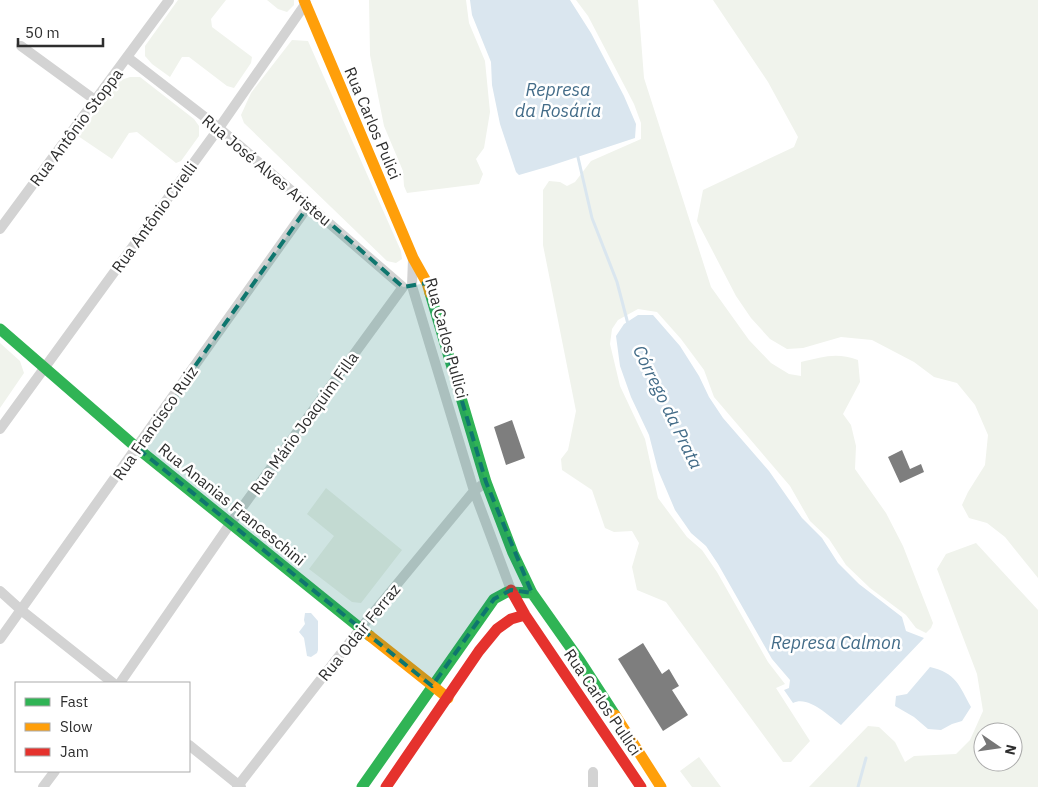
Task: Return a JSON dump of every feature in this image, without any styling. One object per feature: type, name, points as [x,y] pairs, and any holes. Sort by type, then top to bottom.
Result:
[{"type":"street","name":"Rua Antônio Stoppa","points":[[0,229],[168,0]]},
{"type":"street","name":"Rua Antônio Cirelli","points":[[0,429],[219,128],[305,2]]},
{"type":"street","name":"Rua Carlos Pulici","points":[[305,2],[413,258]]},
{"type":"street","points":[[21,46],[95,100]]},
{"type":"street","name":"Rua José Alves Aristeu","points":[[127,57],[219,128],[408,287]]},
{"type":"street","name":"Rua Francisco Ruiz","points":[[0,639],[309,205]]},
{"type":"street","name":"Rua Carlos Pullici","points":[[413,258],[427,283],[486,482],[513,553],[532,593],[580,662],[661,787]]},
{"type":"street","name":"Rua Carlos Pullici","points":[[413,258],[408,287],[474,491],[511,590],[525,614],[641,787]]},
{"type":"street","points":[[408,287],[427,283]]},
{"type":"street","name":"Rua Mário Joaquim Filla","points":[[121,682],[230,524],[408,287]]},
{"type":"street","name":"Rua Ananias Franceschini","points":[[0,329],[137,448],[448,698]]},
{"type":"street","name":"Rua Odair Ferraz","points":[[239,786],[360,629],[474,491],[486,482]]},
{"type":"street","points":[[362,787],[494,599],[502,592],[511,590],[532,593]]},
{"type":"street","points":[[0,591],[111,682]]},
{"type":"street","points":[[386,787],[479,651],[498,629],[511,619],[525,614]]},
{"type":"street","points":[[190,746],[239,786]]},
{"type":"street","points":[[44,787],[54,772]]},
{"type":"street","points":[[593,772],[593,787]]},
{"type":"highlighted area","points":[[309,205],[403,287],[427,283],[486,482],[532,593],[511,590],[494,599],[432,686],[137,448]]},
{"type":"shaded area","points":[[178,0],[226,0],[211,19],[212,27],[252,57],[251,63],[234,88],[227,86],[189,57],[182,57],[170,77],[152,64],[145,56],[145,46]]},
{"type":"shaded area","points":[[267,0],[294,0],[294,5],[287,12],[278,9]]},
{"type":"shaded area","points":[[369,0],[466,0],[469,23],[485,61],[490,112],[484,148],[476,159],[483,174],[479,184],[407,193],[404,186],[403,171],[384,126],[370,55]]},
{"type":"shaded area","points":[[576,0],[638,0],[644,78],[711,287],[749,340],[771,363],[789,374],[801,376],[801,362],[823,357],[843,356],[858,360],[860,382],[843,414],[851,425],[856,446],[855,469],[886,513],[903,546],[933,623],[926,633],[916,628],[906,615],[870,588],[846,565],[829,539],[810,521],[790,486],[714,397],[704,370],[681,339],[657,312],[638,309],[618,320],[612,329],[610,344],[620,386],[645,439],[658,498],[687,537],[702,550],[717,572],[768,662],[785,684],[776,688],[810,741],[791,762],[783,762],[666,602],[637,590],[632,567],[639,543],[632,531],[614,532],[605,528],[592,490],[562,470],[561,459],[568,450],[576,411],[543,245],[543,190],[549,181],[560,182],[567,186],[575,182],[591,161],[641,139],[641,123],[634,104],[588,16]]},
{"type":"shaded area","points":[[713,0],[1038,0],[1038,578],[1005,537],[987,523],[969,518],[962,505],[985,465],[988,435],[975,405],[957,383],[934,377],[914,362],[872,340],[841,337],[803,348],[787,349],[770,339],[751,318],[736,296],[697,221],[703,190],[794,147],[798,137],[768,82]]},
{"type":"shaded area","points":[[292,40],[308,41],[401,251],[402,259],[396,263],[387,261],[244,123],[241,115],[251,93]]},
{"type":"shaded area","points":[[130,77],[140,77],[194,119],[199,126],[199,136],[181,161],[176,163],[137,132],[129,133],[112,159],[78,136],[118,81]]},
{"type":"shaded area","points":[[0,343],[20,361],[24,373],[0,408]]},
{"type":"shaded area","points":[[326,488],[402,550],[361,603],[352,602],[309,569],[334,536],[307,514]]},
{"type":"shaded area","points":[[976,543],[1038,610],[1038,787],[809,787],[868,726],[879,727],[895,742],[905,762],[914,756],[956,754],[970,740],[973,733],[973,772],[1023,772],[1023,722],[978,722],[983,711],[977,674],[937,569],[946,554]]},
{"type":"shaded area","points":[[699,757],[721,787],[692,787],[680,771]]},
{"type":"water","name":"Represa da Rosária","points":[[470,0],[570,0],[591,33],[624,96],[636,124],[635,138],[519,175],[516,172],[500,124],[492,85],[491,62],[472,15]]},
{"type":"water","name":"Represa Calmon","points":[[638,315],[653,315],[680,346],[723,418],[769,471],[802,518],[822,538],[838,563],[859,584],[902,617],[906,631],[924,638],[841,725],[812,704],[799,701],[793,703],[784,690],[789,688],[790,680],[772,659],[706,546],[691,533],[675,510],[658,470],[649,435],[631,397],[620,366],[616,336],[624,324]]},
{"type":"water","points":[[305,613],[311,613],[318,621],[318,650],[311,657],[307,656],[304,638],[299,632],[305,624]]},
{"type":"water","points":[[930,667],[951,676],[960,686],[971,707],[962,721],[941,730],[928,729],[914,717],[895,706],[896,696],[907,694]]},
{"type":"building","points":[[512,420],[525,458],[506,465],[494,427]]},
{"type":"building","points":[[902,450],[910,469],[921,464],[924,472],[900,483],[888,457]]},
{"type":"building","points":[[643,643],[662,674],[669,669],[679,686],[672,690],[688,715],[663,731],[618,659]]},
{"type":"waterway","name":"Córrego da Prata","points":[[577,153],[592,218],[617,282],[628,324]]},
{"type":"waterway","name":"Córrego da Prata","points":[[858,787],[866,758]]},
{"type":"traffic: fast","points":[[430,293],[486,482],[513,553],[532,593],[615,715]]},
{"type":"traffic: fast","points":[[0,329],[137,448],[370,636]]},
{"type":"traffic: fast","points":[[362,787],[494,599],[507,592],[532,593]]},
{"type":"traffic: slow","points":[[304,0],[413,258],[427,283],[430,293]]},
{"type":"traffic: slow","points":[[370,636],[448,698]]},
{"type":"traffic: slow","points":[[615,715],[661,787]]},
{"type":"traffic: jam","points":[[511,590],[525,615],[641,787]]},
{"type":"traffic: jam","points":[[386,787],[479,651],[497,629],[511,619],[525,615]]}]
